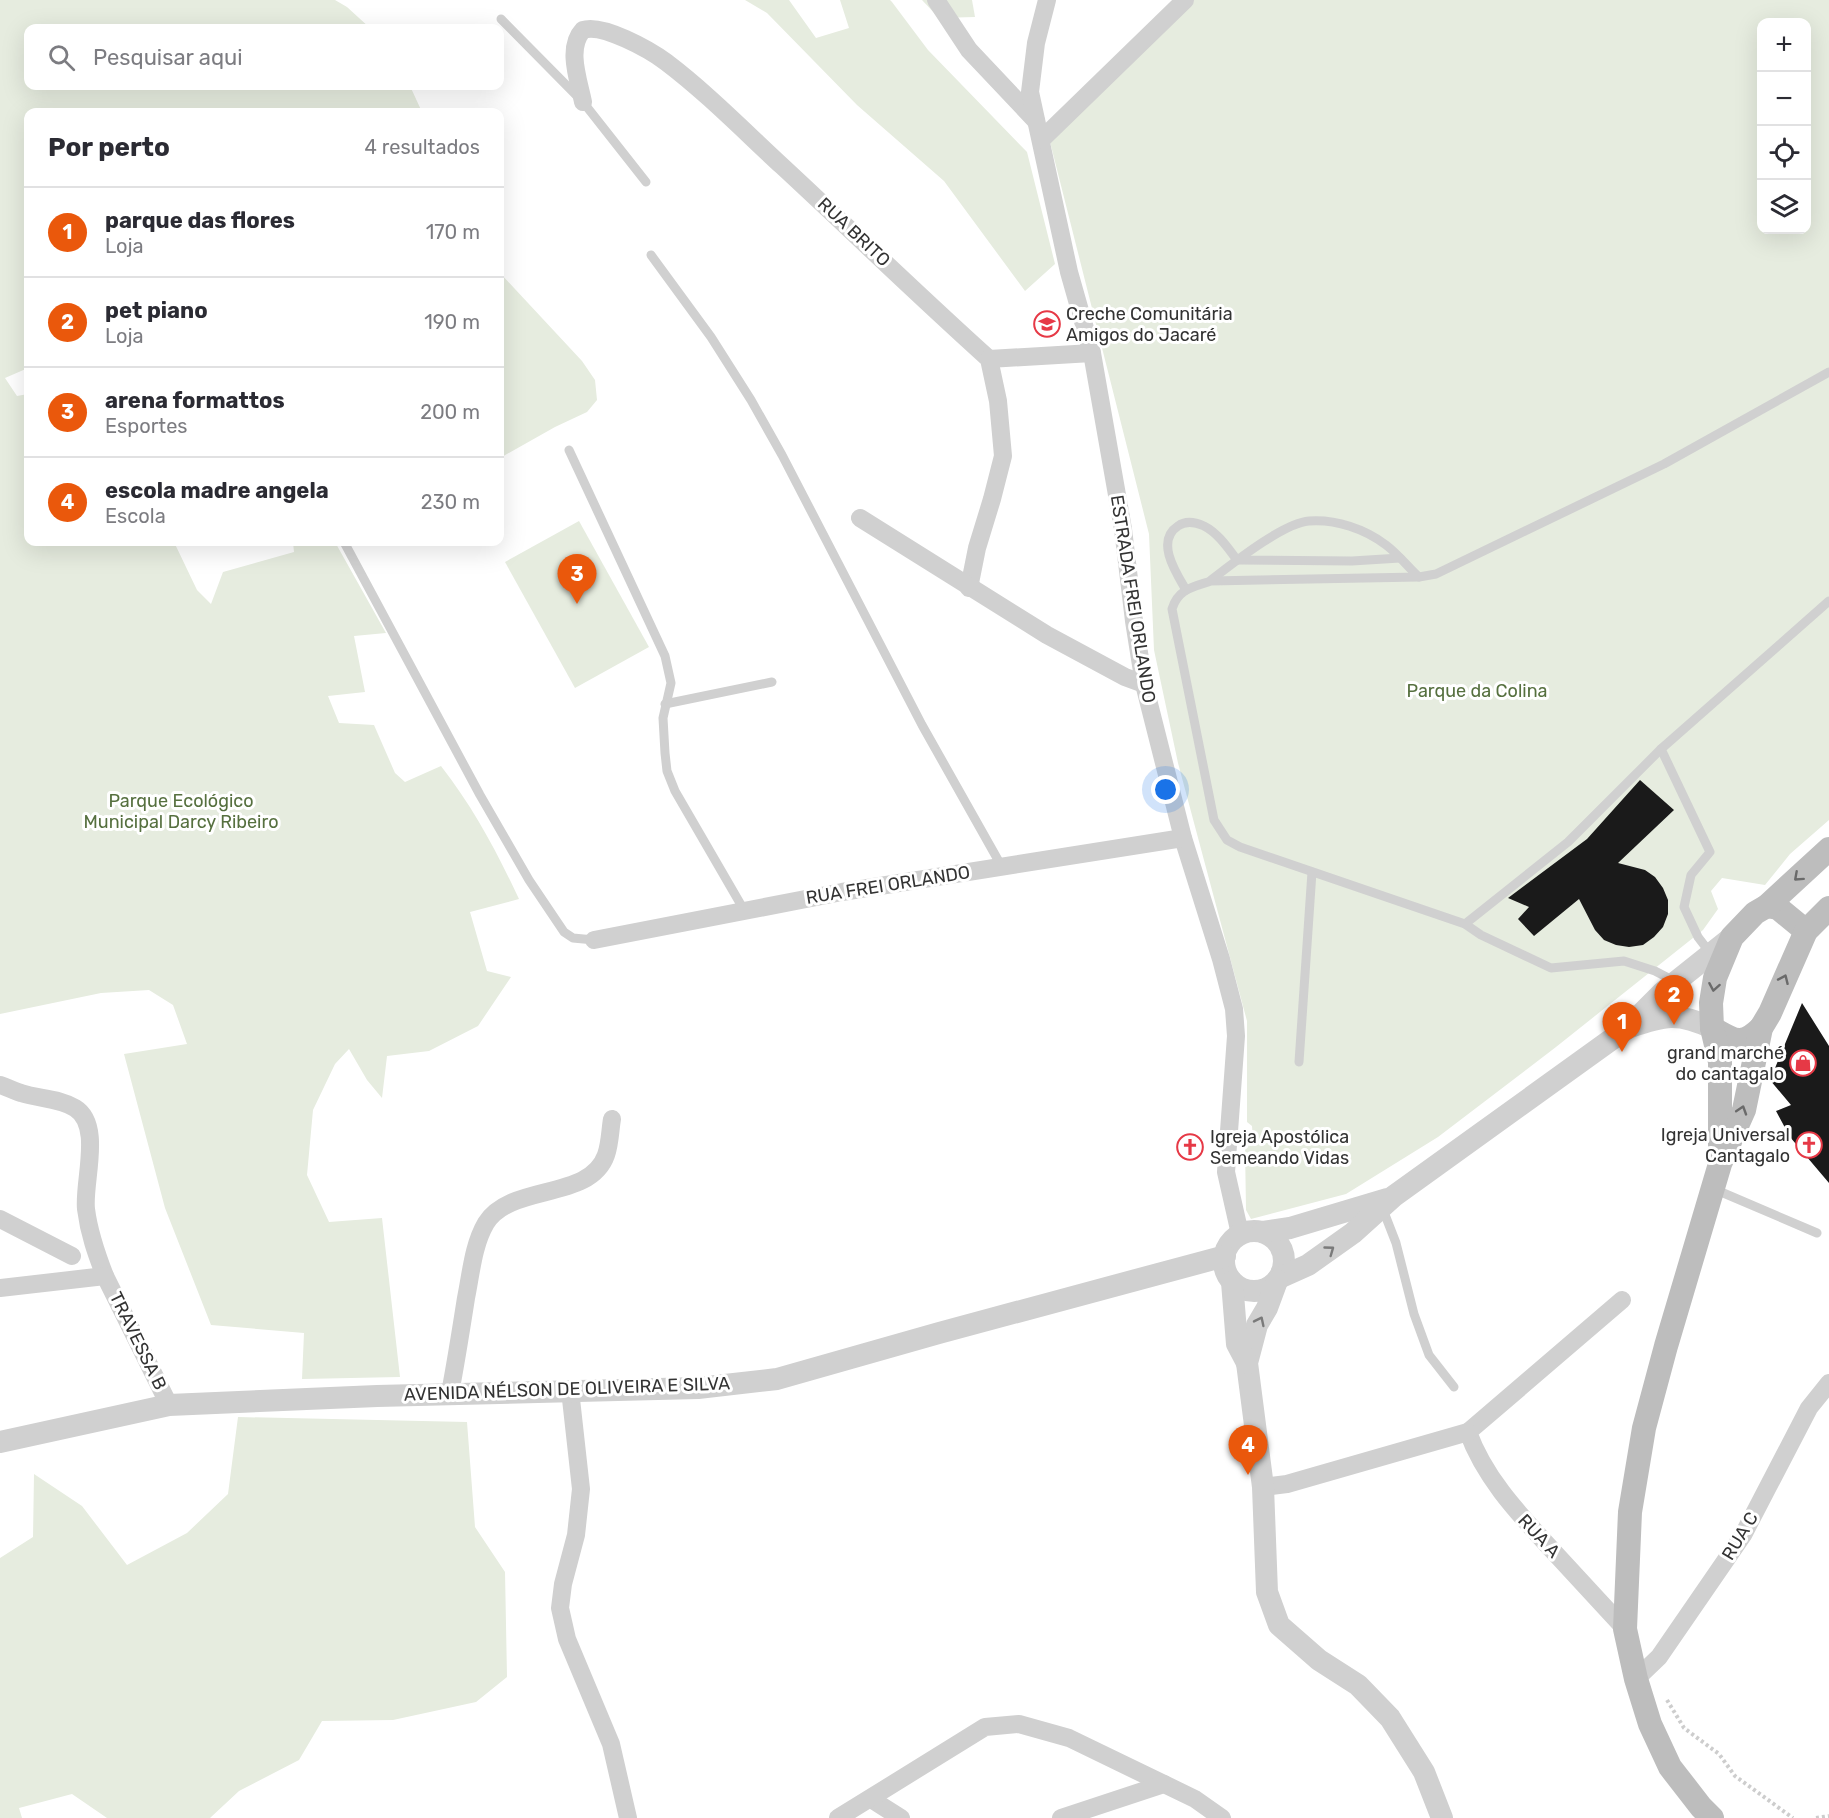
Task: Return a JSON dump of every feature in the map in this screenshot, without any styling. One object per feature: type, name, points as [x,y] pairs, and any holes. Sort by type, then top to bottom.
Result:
[{"type":"main road","points":[[1720,1164],[1720,1062],[1712,1028],[1711,1003],[1715,978],[1732,937],[1755,913],[1767,906],[1829,849]]},
{"type":"main road","points":[[1767,906],[1783,911],[1806,931]]},
{"type":"main road","points":[[1712,1028],[1727,1037],[1743,1041],[1750,1039],[1761,1028],[1770,1013],[1806,931],[1829,908]]},
{"type":"main road","points":[[1712,1818],[1670,1767],[1650,1724],[1636,1679],[1625,1629],[1629,1512],[1644,1428],[1682,1287],[1720,1164],[1744,1110],[1761,1028]]},
{"type":"street","points":[[936,0],[969,50],[1036,121]]},
{"type":"street","name":"ESTRADA FREI ORLANDO","points":[[1047,0],[1036,43],[1030,92],[1069,272],[1092,353],[1123,529],[1144,684],[1184,838],[1234,1009],[1236,1036],[1227,1172],[1240,1234]]},
{"type":"street","points":[[1041,140],[1185,0]]},
{"type":"street","name":"RUA BRITO","points":[[583,102],[575,57],[579,35],[583,30],[596,29],[614,35],[665,61],[730,117],[989,359]]},
{"type":"street","points":[[969,588],[977,548],[1003,456],[998,401],[989,359],[1092,353]]},
{"type":"street","points":[[860,518],[1047,635],[1125,677],[1144,684]]},
{"type":"street","name":"RUA FREI ORLANDO","points":[[594,940],[842,892],[1184,838]]},
{"type":"street","points":[[1227,1269],[1242,1289],[1255,1291],[1267,1288],[1278,1279],[1308,1265],[1353,1233],[1388,1202],[1626,1029],[1676,982],[1732,937]]},
{"type":"street","points":[[1626,1029],[1659,1017],[1686,1017],[1712,1028]]},
{"type":"street","points":[[0,1084],[22,1093],[63,1102],[76,1108],[86,1120],[90,1141],[86,1206],[90,1235],[105,1276]]},
{"type":"street","points":[[450,1393],[474,1253],[486,1223],[494,1214],[523,1198],[579,1182],[598,1169],[606,1156],[612,1119]]},
{"type":"street","points":[[1388,1202],[1290,1228],[1240,1234],[1229,1244],[1227,1269],[1237,1344],[1247,1363],[1263,1487],[1267,1592],[1280,1625],[1319,1660],[1358,1685],[1390,1718],[1424,1772],[1442,1818]]},
{"type":"street","points":[[0,1220],[72,1256]]},
{"type":"street","points":[[1247,1363],[1257,1325],[1267,1308],[1284,1265],[1283,1251],[1275,1239],[1263,1232]]},
{"type":"street","points":[[51,1282],[90,1235]]},
{"type":"street","name":"AVENIDA NÉLSON DE OLIVEIRA E SILVA","points":[[0,1442],[170,1405],[450,1393],[698,1388],[777,1379],[1195,1265],[1227,1269]]},
{"type":"street","name":"TRAVESSA B","points":[[0,1288],[105,1276],[170,1405]]},
{"type":"street","points":[[1263,1487],[1287,1484],[1468,1432],[1622,1300]]},
{"type":"street","name":"RUA C","points":[[1636,1679],[1659,1657],[1743,1535],[1809,1408],[1829,1383]]},
{"type":"street","points":[[570,1390],[580,1489],[576,1535],[563,1584],[560,1608],[567,1639],[611,1744],[628,1818]]},
{"type":"street","name":"RUA A","points":[[1468,1432],[1473,1447],[1487,1471],[1516,1512],[1625,1629]]},
{"type":"street","points":[[838,1818],[985,1727],[1019,1724],[1069,1738],[1195,1799],[1222,1818]]},
{"type":"street","points":[[1061,1818],[1164,1784]]},
{"type":"street","points":[[871,1799],[902,1818]]},
{"type":"lane","points":[[501,19],[583,102],[646,182]]},
{"type":"lane","points":[[651,255],[711,337],[751,400],[782,455],[922,725],[1002,867]]},
{"type":"lane","points":[[1211,580],[1419,577],[1436,574],[1664,464],[1829,372]]},
{"type":"lane","points":[[569,450],[665,656],[671,683],[663,718],[667,771],[675,791],[744,910]]},
{"type":"lane","points":[[1186,590],[1174,569],[1167,547],[1171,532],[1179,525],[1190,521],[1206,526],[1219,537],[1237,560]]},
{"type":"lane","points":[[1419,577],[1387,546],[1364,531],[1338,523],[1307,521],[1287,529],[1237,560],[1211,580],[1186,590],[1176,597],[1172,609],[1214,820],[1227,840],[1240,848],[1465,924],[1481,935],[1551,968],[1624,961],[1655,971],[1676,982]]},
{"type":"lane","points":[[346,546],[480,795],[529,880],[564,932],[573,938],[594,940]]},
{"type":"lane","points":[[1237,560],[1352,561],[1400,558]]},
{"type":"lane","points":[[1465,924],[1569,842],[1661,749],[1829,601]]},
{"type":"lane","points":[[665,704],[772,682]]},
{"type":"lane","points":[[1661,749],[1710,852],[1691,875],[1684,907],[1698,936],[1712,954]]},
{"type":"lane","points":[[1299,1062],[1312,872]]},
{"type":"lane","points":[[1712,1188],[1817,1233]]},
{"type":"lane","points":[[1388,1202],[1414,1314],[1429,1355],[1454,1387]]},
{"type":"path","points":[[1666,1698],[1684,1728],[1719,1754],[1735,1776],[1793,1818]]},
{"type":"path","points":[[1816,1818],[1829,1816]]},
{"type":"green space","name":"Parque Ecológico Municipal Darcy Ribeiro","points":[[0,0],[335,0],[347,7],[366,24],[24,24],[24,90],[412,90],[420,108],[24,108],[24,370],[5,378],[17,396],[24,395],[24,546],[176,546],[197,590],[211,604],[223,572],[294,552],[293,546],[337,546],[386,633],[354,636],[365,692],[328,696],[339,723],[374,725],[395,773],[405,782],[441,766],[464,797],[484,830],[519,899],[470,912],[487,971],[511,977],[478,1026],[429,1051],[387,1056],[382,1098],[367,1080],[349,1049],[335,1064],[313,1110],[307,1175],[329,1222],[382,1218],[400,1377],[302,1379],[304,1333],[211,1325],[165,1208],[124,1054],[187,1044],[173,1005],[149,990],[101,993],[0,1014]]},
{"type":"green space","points":[[745,0],[789,0],[816,38],[849,28],[840,0],[890,0],[928,50],[1027,152],[1055,264],[1025,291],[944,181],[857,105],[767,13]]},
{"type":"green space","points":[[922,0],[972,0],[975,17],[939,18]]},
{"type":"green space","name":"Parque da Colina","points":[[1176,0],[1829,0],[1829,820],[1790,854],[1765,885],[1722,878],[1711,891],[1718,909],[1703,930],[1438,1137],[1346,1194],[1251,1219],[1246,1210],[1245,1147],[1253,1141],[1252,1126],[1247,1122],[1247,1021],[1178,763],[1154,650],[1149,534],[1048,134]]},
{"type":"green space","points":[[504,277],[582,361],[595,380],[597,400],[587,412],[504,456]]},
{"type":"green space","points":[[579,521],[649,647],[575,688],[505,562]]},
{"type":"green space","points":[[238,1417],[467,1422],[475,1527],[505,1572],[507,1677],[476,1702],[393,1720],[322,1721],[299,1760],[239,1791],[210,1818],[107,1818],[72,1794],[19,1808],[22,1818],[0,1818],[0,1558],[33,1537],[34,1474],[82,1506],[127,1565],[187,1533],[228,1494]]},
{"type":"building","points":[[1640,780],[1674,810],[1618,863],[1645,870],[1655,877],[1663,888],[1668,900],[1668,914],[1663,927],[1643,945],[1629,947],[1616,945],[1604,940],[1595,930],[1579,899],[1534,936],[1518,919],[1529,907],[1508,898],[1587,839]]},
{"type":"building","name":"grand marché do cantagalo","points":[[1802,1003],[1829,1046],[1829,1183],[1790,1137],[1776,1111],[1791,1105],[1770,1080]]},
{"type":"place","name":"Creche Comunitária Amigos do Jacaré","points":[[1047,324]]},
{"type":"place","name":"arena formattos","points":[[577,604]]},
{"type":"place","name":"pet piano","points":[[1674,1025]]},
{"type":"place","name":"parque das flores","points":[[1622,1052]]},
{"type":"place","name":"grand marché do cantagalo","points":[[1803,1063]]},
{"type":"place","name":"Igreja Universal Cantagalo","points":[[1809,1145]]},
{"type":"place","name":"Igreja Apostólica Semeando Vidas","points":[[1190,1147]]},
{"type":"place","name":"escola madre angela","points":[[1248,1475]]}]
